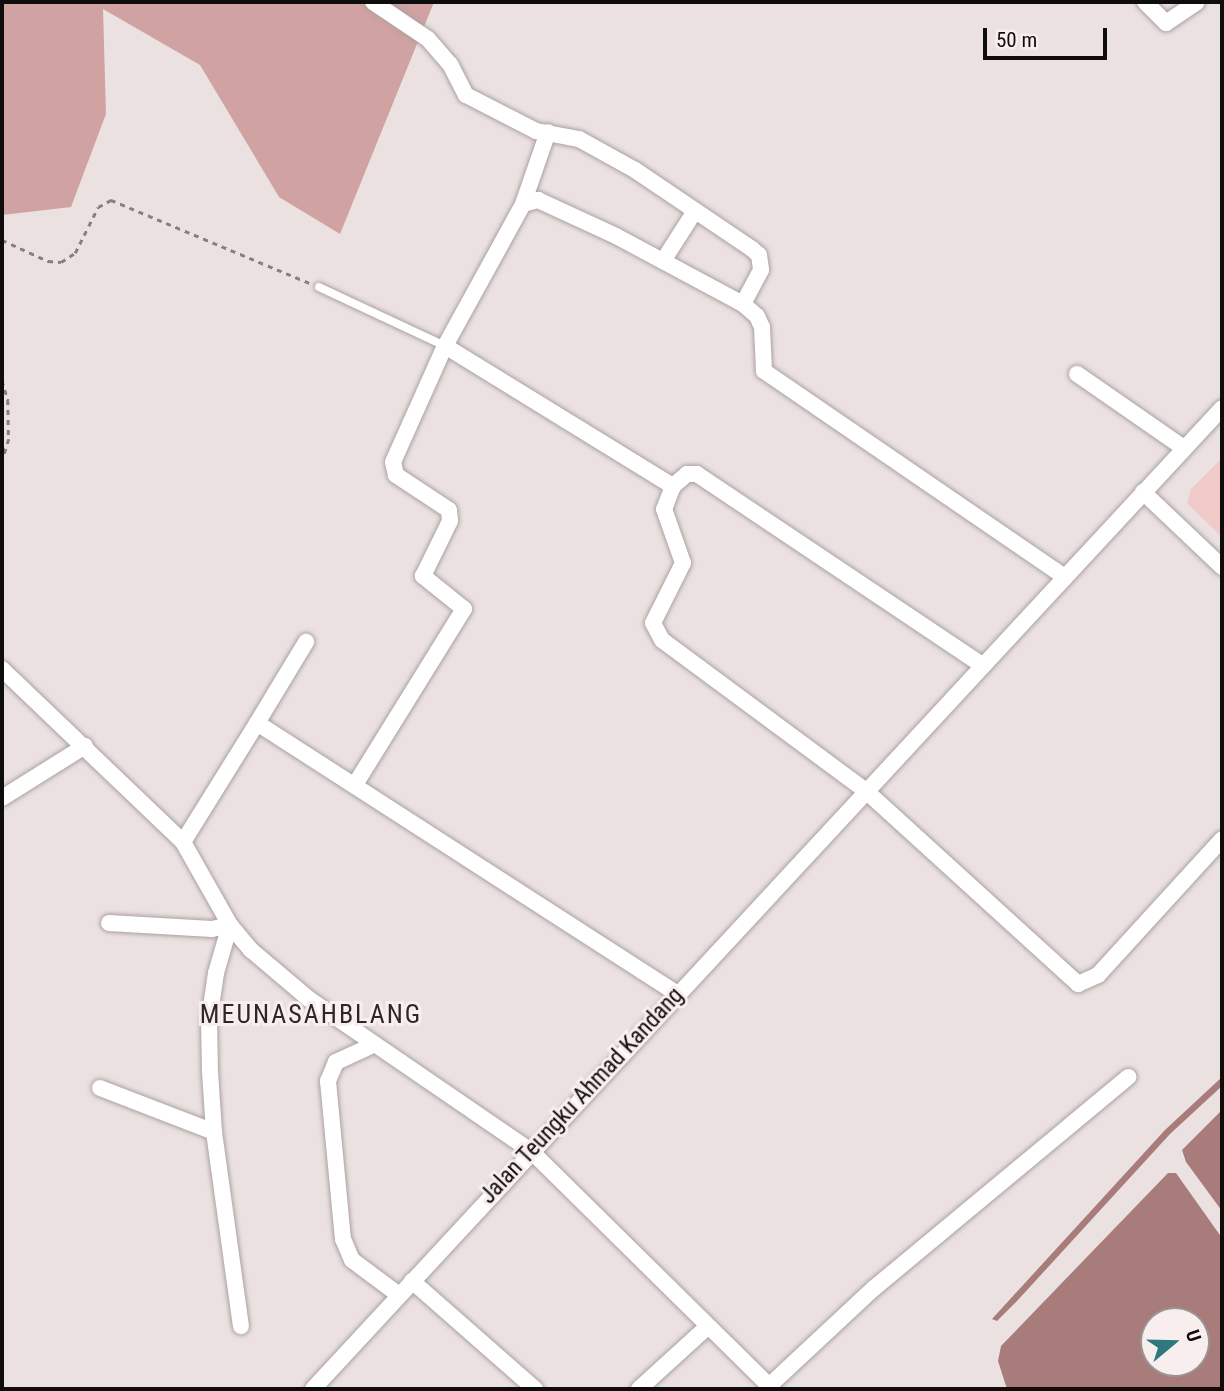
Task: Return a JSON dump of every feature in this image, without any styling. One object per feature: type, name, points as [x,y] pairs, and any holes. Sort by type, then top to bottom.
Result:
[{"type":"street","points":[[373,2],[428,39],[450,64],[466,95],[499,114],[548,132],[579,139],[695,211],[758,255],[761,270],[743,304]]},
{"type":"street","points":[[1145,2],[1166,23],[1198,2]]},
{"type":"street","points":[[356,783],[464,609],[461,602],[423,576],[450,521],[449,510],[393,469],[444,346],[523,204],[548,132]]},
{"type":"street","points":[[523,204],[538,200],[663,261],[743,304],[762,327],[764,371],[1065,577]]},
{"type":"street","points":[[663,261],[695,211]]},
{"type":"street","points":[[444,346],[673,486]]},
{"type":"street","points":[[1077,373],[1184,448]]},
{"type":"street","name":"Jalan Teungku Ahmad Kandang","points":[[313,1389],[1222,408]]},
{"type":"street","points":[[982,665],[697,474],[687,474],[673,486],[664,509],[683,563],[656,615],[655,631],[1078,984],[1098,975],[1222,839]]},
{"type":"street","points":[[1143,492],[1222,567]]},
{"type":"street","points":[[183,842],[306,642]]},
{"type":"street","points":[[2,669],[183,842],[230,925],[251,950],[309,999],[373,1045],[531,1151],[706,1328],[770,1388],[873,1289],[1128,1077]]},
{"type":"street","points":[[257,723],[356,783],[677,994]]},
{"type":"street","points":[[2,798],[85,746]]},
{"type":"street","points":[[109,923],[212,929],[230,925]]},
{"type":"street","points":[[230,925],[216,973],[209,1020],[214,1132],[241,1326]]},
{"type":"street","points":[[373,1045],[336,1062],[328,1082],[343,1239],[352,1260],[399,1295]]},
{"type":"street","points":[[100,1088],[214,1132]]},
{"type":"street","points":[[412,1281],[535,1389]]},
{"type":"street","points":[[639,1389],[706,1328]]},
{"type":"lane","points":[[319,287],[444,346]]},
{"type":"path","points":[[2,240],[48,261],[61,262],[75,253],[98,207],[111,200],[319,287]]},
{"type":"path","points":[[2,380],[8,400],[9,439],[2,462]]},
{"type":"shaded area","points":[[2,2],[434,2],[340,234],[279,197],[200,65],[103,9],[106,114],[71,207],[2,215]]},
{"type":"shaded area","points":[[1222,458],[1222,537],[1187,503],[1191,489]]},
{"type":"shaded area","points":[[1222,1077],[1222,1086],[1170,1134],[1017,1301],[997,1321],[992,1319],[1165,1130]]},
{"type":"shaded area","points":[[1222,1110],[1222,1211],[1186,1162],[1182,1150]]},
{"type":"shaded area","points":[[1168,1173],[1176,1173],[1222,1238],[1222,1389],[1007,1389],[998,1361],[1001,1346]]},
{"type":"district","name":"MEUNASAHBLANG","points":[[311,1015]]}]
